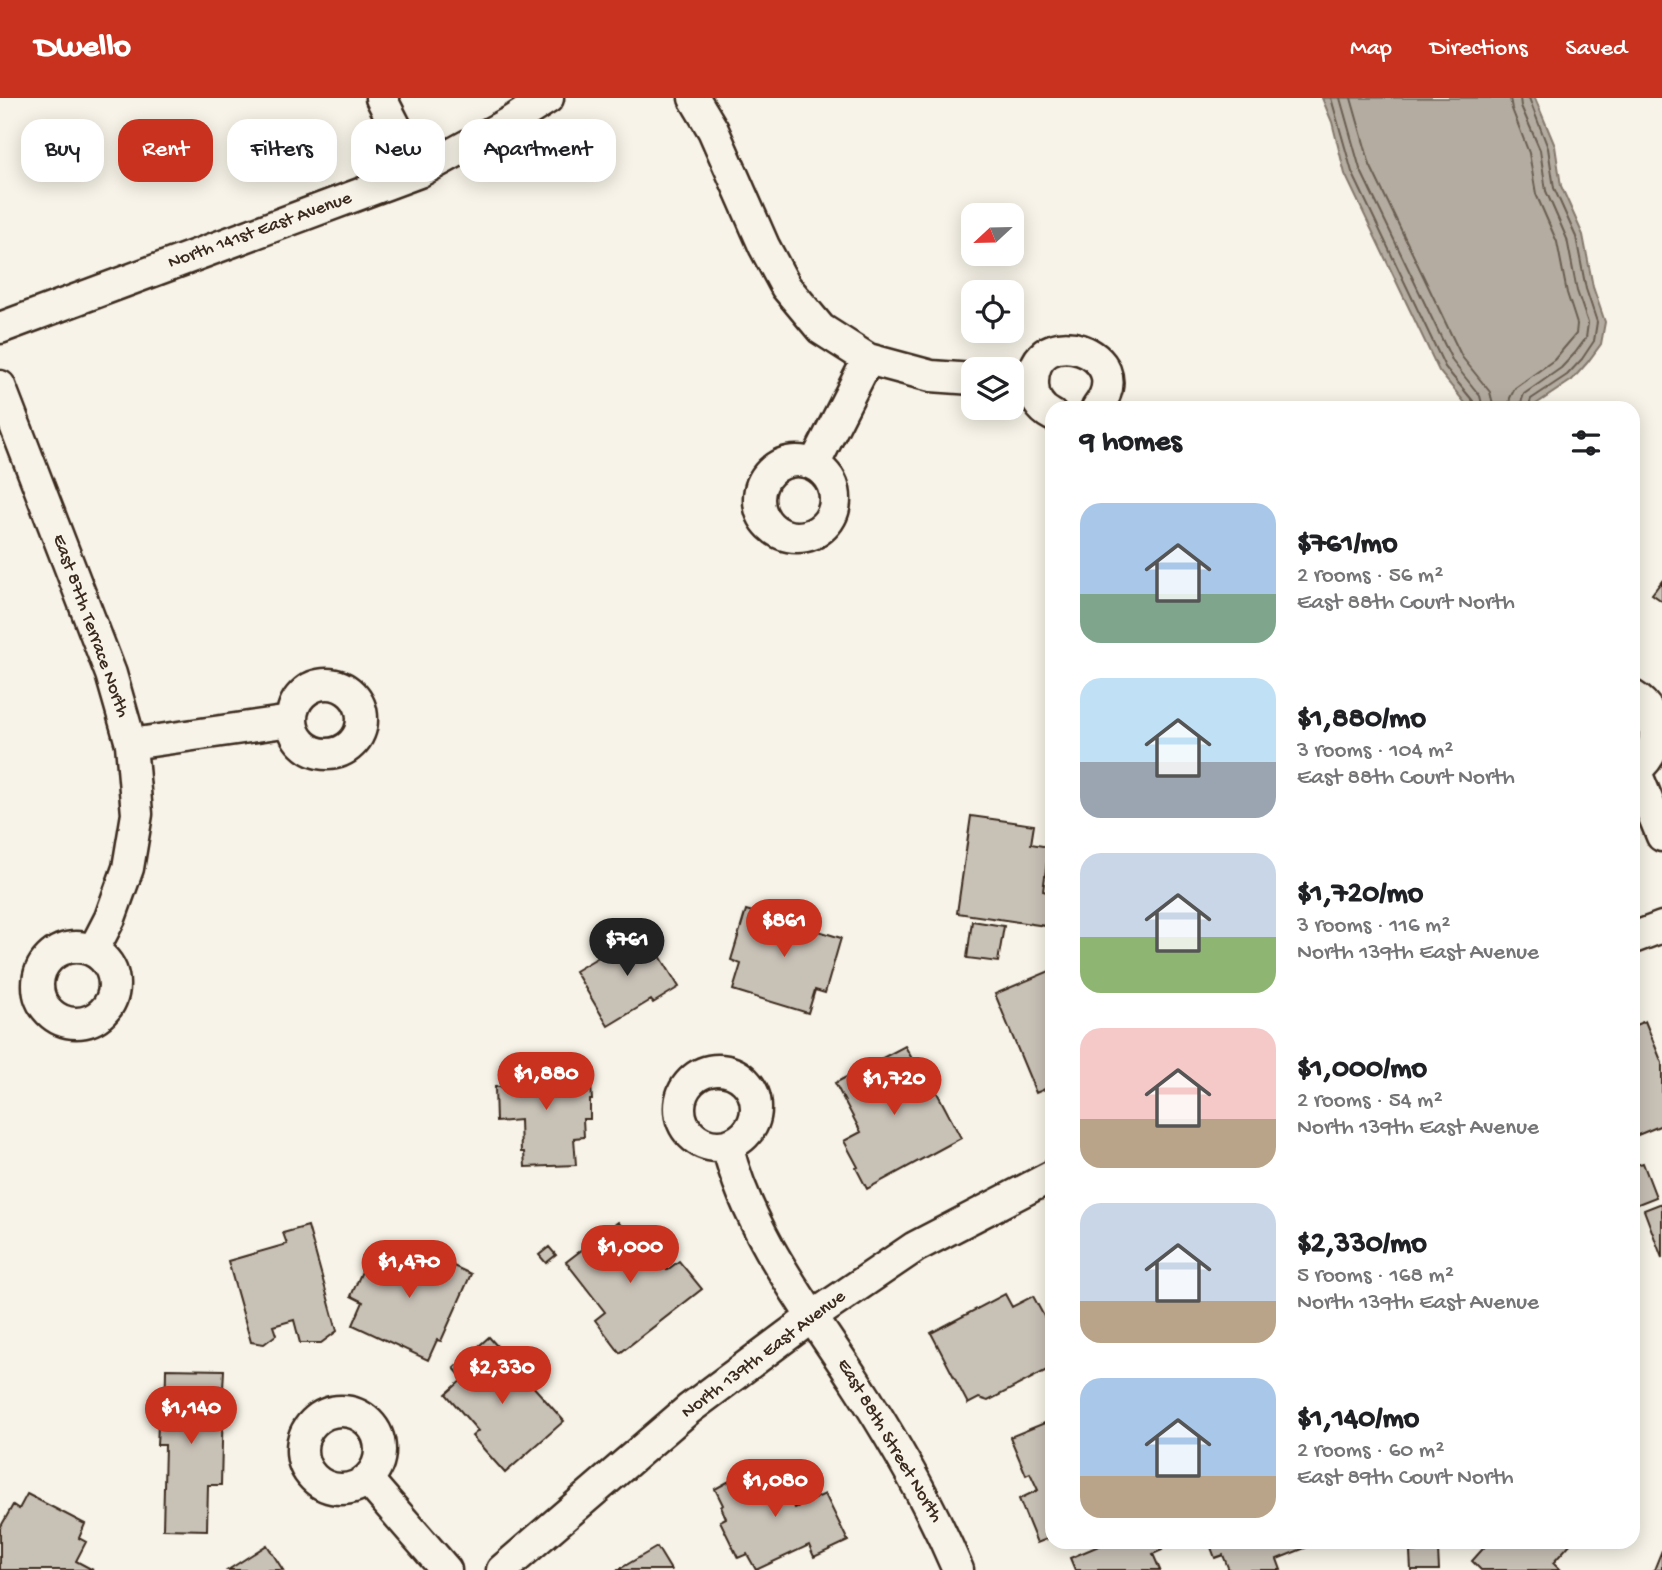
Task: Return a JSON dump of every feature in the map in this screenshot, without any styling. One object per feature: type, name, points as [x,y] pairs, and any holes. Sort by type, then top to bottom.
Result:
[{"type":"street","points":[[381,98],[392,119]]},
{"type":"street","name":"North 141st East Avenue","points":[[445,158],[548,98]]},
{"type":"street","points":[[694,98],[713,130],[764,246],[786,288],[821,329],[868,359],[931,376],[961,378]]},
{"type":"street","name":"North 141st East Avenue","points":[[0,328],[392,182]]},
{"type":"street","points":[[1024,380],[1053,350],[1070,346],[1084,349],[1098,361],[1106,378],[1101,401]]},
{"type":"street","points":[[814,465],[868,359]]},
{"type":"street","points":[[1024,385],[1045,409]]},
{"type":"street","name":"East 87th Terrace North","points":[[0,386],[111,674],[131,744],[136,814],[128,869],[110,918],[93,951]]},
{"type":"street","points":[[1640,701],[1654,715],[1659,729],[1657,744],[1651,757],[1640,765]]},
{"type":"street","points":[[131,744],[291,721]]},
{"type":"street","points":[[1640,784],[1662,836]]},
{"type":"street","points":[[1640,935],[1662,926]]},
{"type":"street","name":"East 88th Street North","points":[[727,1145],[734,1173],[777,1262],[854,1379],[908,1468],[940,1527],[958,1570]]},
{"type":"street","name":"North 139th East Avenue","points":[[502,1570],[689,1409],[812,1317],[915,1247],[1045,1180]]},
{"type":"street","points":[[367,1479],[446,1570]]},
{"type":"water","points":[[1322,98],[1535,98],[1555,146],[1561,186],[1583,235],[1593,287],[1605,322],[1601,344],[1572,380],[1540,401],[1463,401],[1439,371],[1345,174],[1332,122]]},
{"type":"building","points":[[1662,581],[1662,601],[1652,594]]},
{"type":"building","points":[[971,816],[1034,825],[1031,844],[1045,846],[1045,926],[957,913]]},
{"type":"building","points":[[791,909],[816,917],[812,929],[841,938],[825,993],[815,990],[808,1013],[733,990],[741,964],[731,960],[746,910],[787,922]]},
{"type":"building","points":[[972,921],[1004,926],[998,962],[967,958]]},
{"type":"building","points":[[644,930],[679,987],[608,1026],[575,971]]},
{"type":"building","points":[[1045,973],[1045,1089],[1036,1093],[995,994]]},
{"type":"building","points":[[1645,1021],[1662,1063],[1662,1125],[1640,1134],[1640,1023]]},
{"type":"building","points":[[905,1046],[929,1090],[934,1087],[961,1138],[867,1189],[844,1141],[861,1132],[835,1083]]},
{"type":"building","points":[[579,1065],[580,1085],[591,1084],[592,1100],[590,1119],[583,1119],[584,1137],[574,1138],[576,1165],[525,1167],[524,1152],[521,1152],[520,1120],[496,1122],[495,1087],[512,1086],[511,1073],[517,1068]]},
{"type":"building","points":[[1643,1163],[1656,1197],[1640,1203],[1640,1164]]},
{"type":"building","points":[[1662,1203],[1662,1258],[1644,1210]]},
{"type":"building","points":[[618,1222],[631,1237],[637,1233],[667,1270],[679,1261],[702,1289],[620,1353],[595,1320],[605,1312],[566,1262]]},
{"type":"building","points":[[308,1226],[337,1331],[321,1343],[300,1343],[294,1320],[273,1326],[276,1335],[264,1344],[251,1342],[228,1261],[287,1244],[283,1233]]},
{"type":"building","points":[[549,1247],[556,1255],[546,1263],[539,1255]]},
{"type":"building","points":[[416,1249],[471,1274],[441,1341],[437,1340],[428,1360],[353,1325],[363,1302],[351,1296],[371,1251],[408,1268]]},
{"type":"building","points":[[1005,1294],[1012,1307],[1033,1296],[1045,1318],[1045,1371],[988,1401],[979,1398],[968,1404],[931,1333]]},
{"type":"building","points":[[489,1337],[564,1421],[505,1473],[472,1436],[478,1431],[446,1394],[463,1379],[454,1368]]},
{"type":"building","points":[[166,1369],[224,1370],[223,1389],[216,1389],[216,1401],[223,1401],[221,1485],[208,1485],[207,1530],[163,1529],[165,1445],[157,1445],[158,1425],[165,1425]]},
{"type":"building","points":[[1045,1423],[1045,1540],[1037,1543],[1019,1499],[1038,1490],[1030,1473],[1026,1475],[1010,1437]]},
{"type":"building","points":[[783,1471],[790,1473],[795,1481],[791,1493],[788,1494],[795,1508],[825,1494],[848,1541],[814,1557],[809,1545],[756,1570],[747,1554],[738,1558],[720,1521],[726,1518],[715,1489],[744,1473],[750,1472],[760,1480]]},
{"type":"building","points":[[27,1494],[85,1524],[79,1538],[86,1542],[76,1561],[93,1570],[0,1570],[0,1528],[13,1505],[19,1509]]},
{"type":"building","points":[[267,1545],[283,1570],[228,1570]]},
{"type":"building","points":[[657,1547],[671,1570],[618,1570]]},
{"type":"building","points":[[1091,1549],[1162,1550],[1153,1554],[1160,1570],[1075,1570],[1070,1558]]},
{"type":"building","points":[[1212,1549],[1302,1549],[1277,1559],[1281,1570],[1229,1570],[1223,1555],[1215,1558]]},
{"type":"building","points":[[1483,1549],[1566,1549],[1553,1563],[1560,1570],[1481,1570],[1472,1561]]},
{"type":"building","points":[[1438,1550],[1439,1570],[1411,1570],[1410,1552]]},
{"type":"building","points":[[1662,1550],[1662,1570],[1654,1570]]}]
